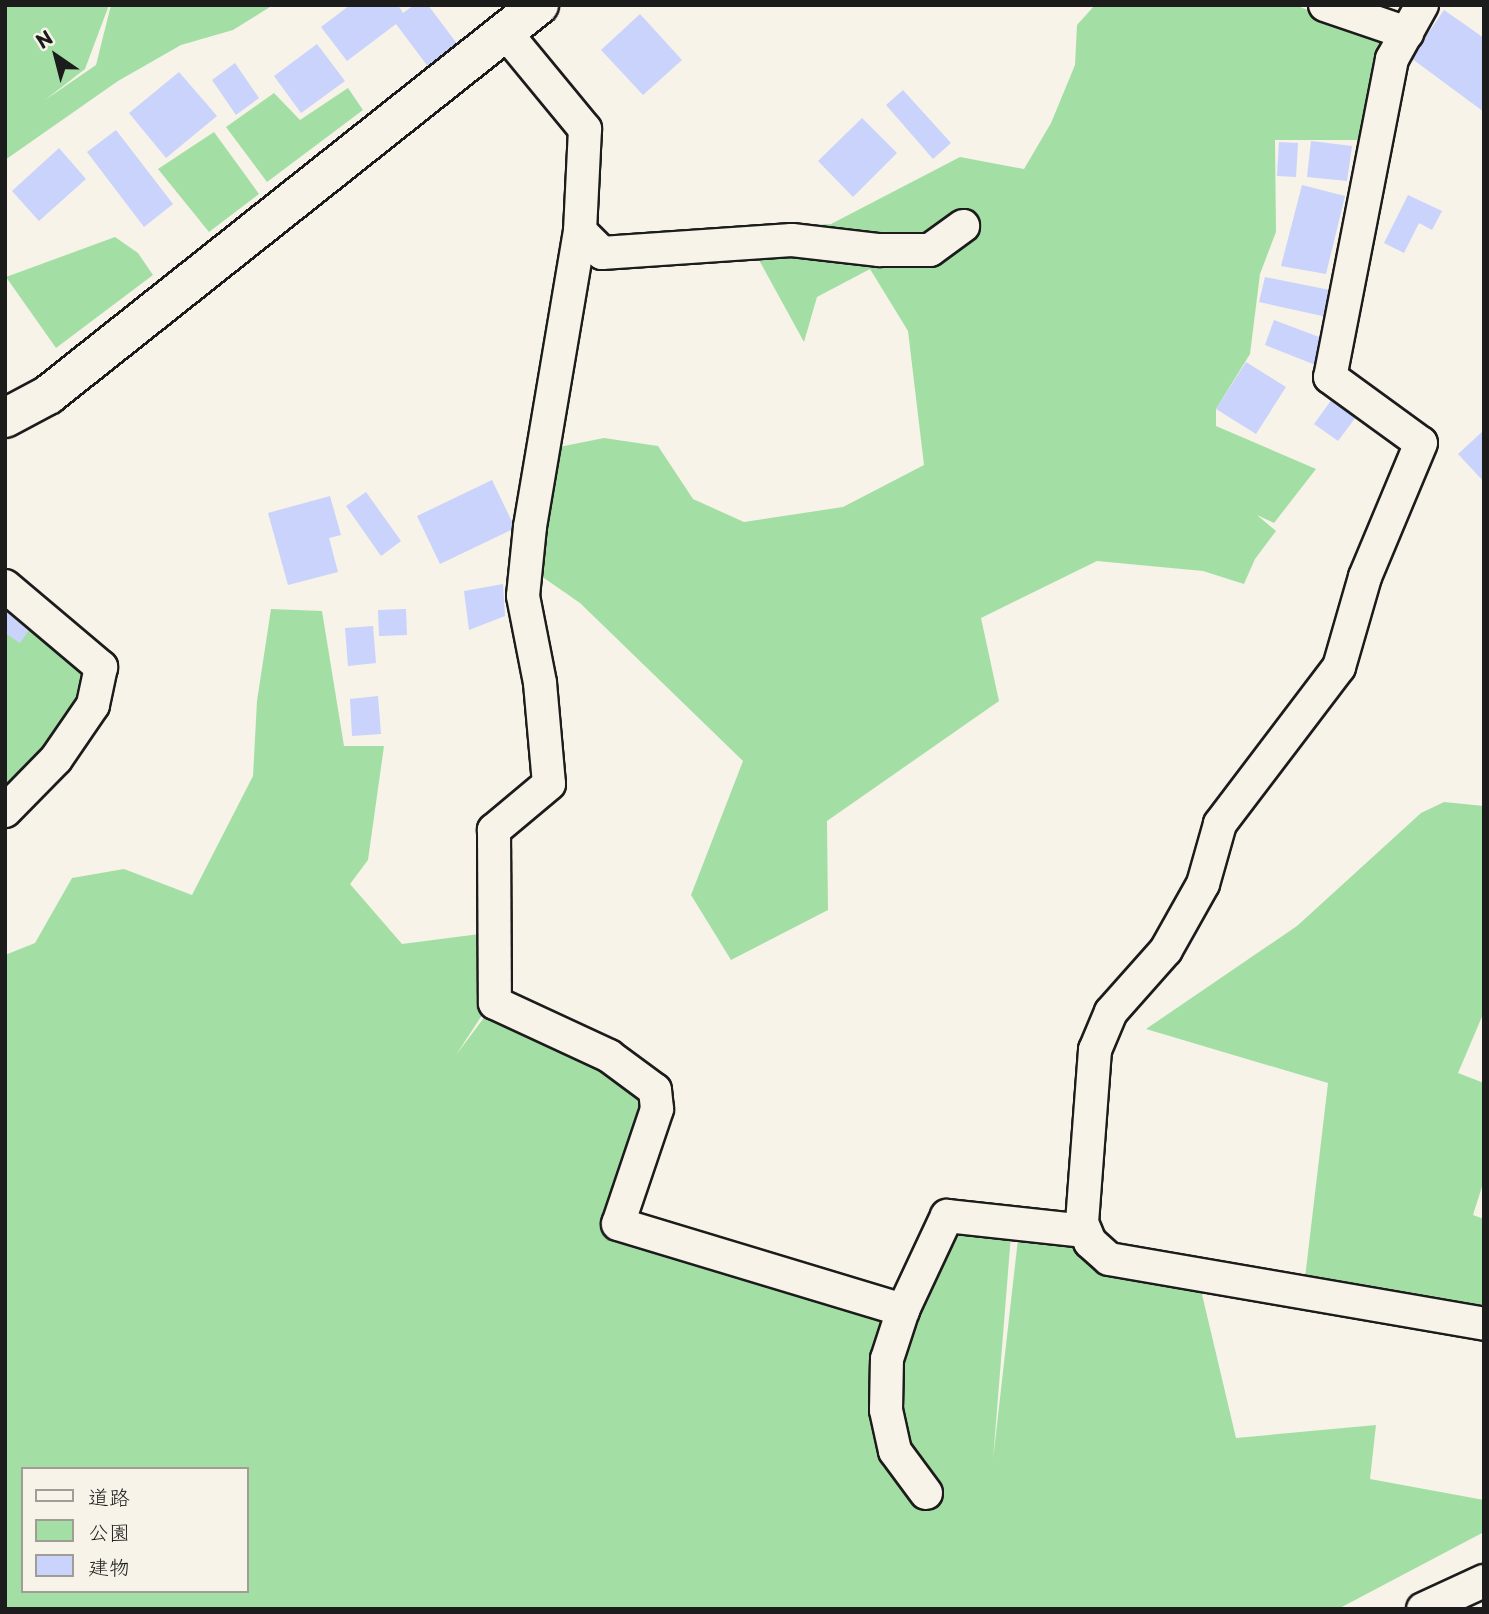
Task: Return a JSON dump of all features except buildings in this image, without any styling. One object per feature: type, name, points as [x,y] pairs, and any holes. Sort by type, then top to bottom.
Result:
[{"type":"street","points":[[5,418],[48,394],[539,5]]},
{"type":"street","points":[[1325,5],[1406,33]]},
{"type":"street","points":[[1085,1231],[1096,1050],[1111,1012],[1166,950],[1203,884],[1220,824],[1339,667],[1365,578],[1421,443],[1330,377],[1392,59],[1422,5]]},
{"type":"street","points":[[505,32],[585,130],[580,231],[530,527],[523,596],[540,683],[549,784],[494,830],[495,1003],[609,1056],[655,1090],[657,1109],[618,1224],[903,1310]]},
{"type":"street","points":[[580,231],[602,253],[792,240],[930,250],[963,226]]},
{"type":"street","points":[[5,586],[101,667],[93,705],[56,760],[5,811]]},
{"type":"street","points":[[926,1493],[895,1451],[886,1410],[887,1359],[903,1310],[947,1216],[1085,1231],[1109,1259],[1484,1324]]},
{"type":"street","points":[[1423,1609],[1484,1581]]},
{"type":"green space","points":[[5,5],[109,5],[85,69],[45,100],[96,65],[111,5],[273,5],[233,30],[181,45],[118,81],[5,160]]},
{"type":"green space","points":[[1095,5],[1295,5],[1382,39],[1368,140],[1275,140],[1276,232],[1260,274],[1250,354],[1216,409],[1216,426],[1316,469],[1274,523],[1257,515],[1276,531],[1255,559],[1244,584],[1203,571],[1097,561],[981,618],[999,701],[827,821],[828,910],[731,960],[691,895],[743,761],[580,603],[531,569],[549,449],[604,438],[658,446],[693,499],[744,522],[843,507],[924,465],[908,331],[870,269],[817,297],[804,342],[759,260],[587,269],[591,237],[831,224],[960,157],[1024,169],[1051,123],[1075,65],[1077,25]]},
{"type":"green space","points":[[348,88],[363,110],[267,182],[226,127],[274,93],[300,120]]},
{"type":"green space","points":[[214,132],[259,194],[209,232],[158,169]]},
{"type":"green space","points":[[115,237],[138,253],[153,275],[56,348],[6,277]]},
{"type":"green space","points":[[5,572],[101,667],[5,816]]},
{"type":"green space","points":[[271,609],[322,611],[344,746],[384,746],[368,860],[350,884],[402,944],[495,932],[488,1006],[456,1055],[495,1003],[657,1085],[619,1223],[897,1308],[898,1356],[951,1227],[1011,1235],[993,1460],[1019,1230],[1076,1234],[1201,1290],[1236,1438],[1376,1425],[1370,1479],[1484,1500],[1484,1532],[1338,1609],[5,1609],[5,955],[35,943],[72,878],[124,869],[192,895],[253,776],[257,701]]},
{"type":"green space","points":[[1444,802],[1484,806],[1484,1012],[1458,1073],[1484,1083],[1484,1180],[1473,1215],[1484,1219],[1484,1320],[1305,1278],[1328,1083],[1146,1029],[1297,926],[1421,813]]}]
